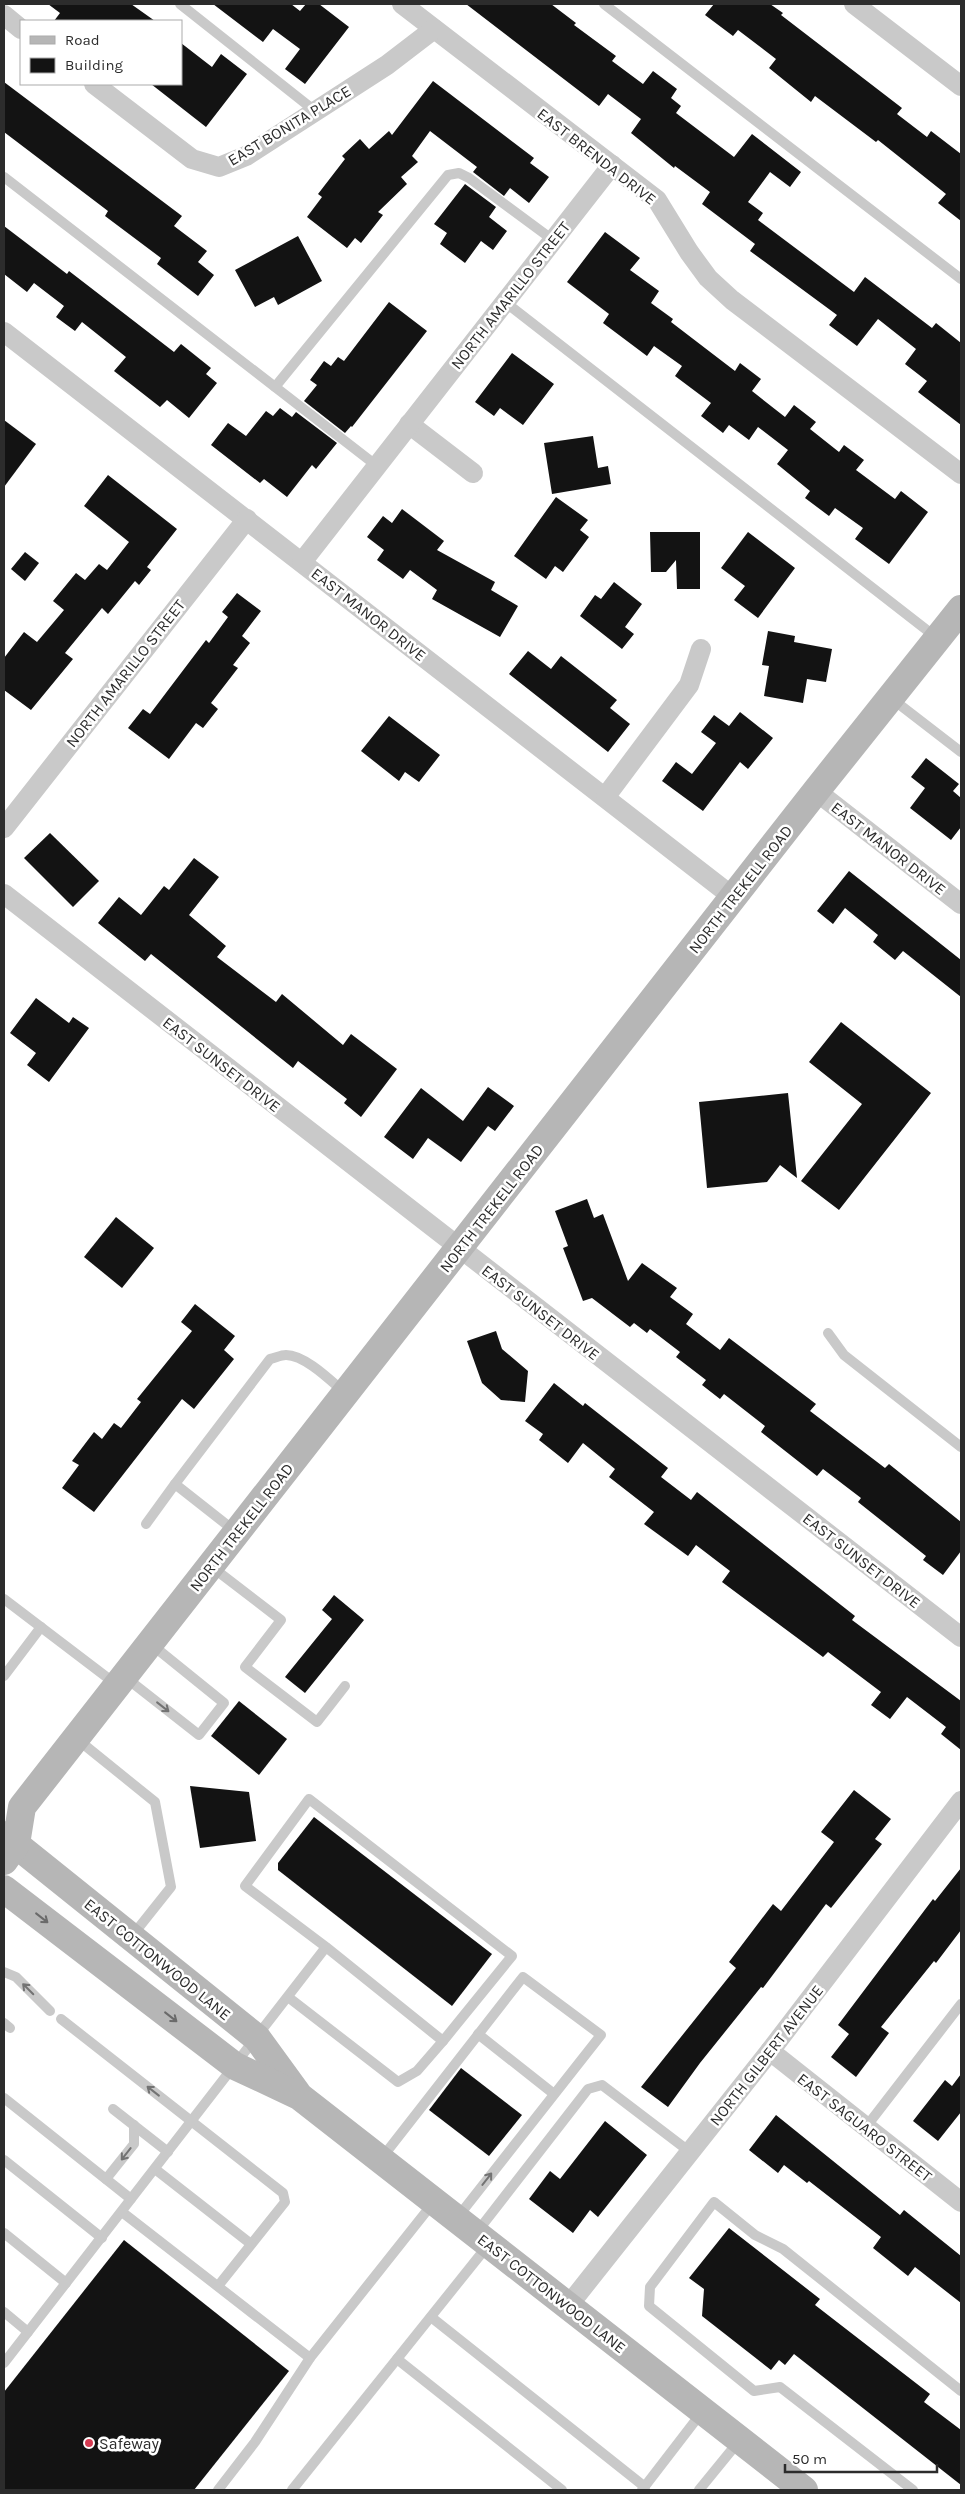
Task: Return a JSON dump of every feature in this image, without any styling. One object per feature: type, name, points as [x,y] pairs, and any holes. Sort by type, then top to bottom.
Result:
[{"type":"main road","name":"NORTH TREKELL ROAD","points":[[8,1847],[13,1811],[76,1738],[121,1681],[816,791],[961,610]]},
{"type":"main road","name":"EAST COTTONWOOD LANE","points":[[8,1847],[131,1937],[257,2038],[299,2096]]},
{"type":"main road","name":"EAST COTTONWOOD LANE","points":[[4,1889],[235,2066],[299,2096],[435,2200],[804,2490]]},
{"type":"street","name":"EAST BRENDA DRIVE","points":[[402,4],[657,200],[689,252],[708,278],[732,300],[961,474]]},
{"type":"street","points":[[854,4],[961,86]]},
{"type":"street","points":[[4,15],[20,28]]},
{"type":"street","name":"EAST BONITA PLACE","points":[[95,85],[192,159],[219,167],[246,156],[315,112],[387,65],[434,29]]},
{"type":"street","name":"NORTH AMARILLO STREET","points":[[302,562],[612,165]]},
{"type":"street","name":"EAST MANOR DRIVE","points":[[4,332],[606,796],[733,898]]},
{"type":"street","points":[[409,424],[473,473]]},
{"type":"street","name":"NORTH AMARILLO STREET","points":[[4,828],[247,519]]},
{"type":"street","points":[[606,796],[689,685],[701,649]]},
{"type":"street","name":"EAST MANOR DRIVE","points":[[816,791],[961,904]]},
{"type":"street","name":"EAST SUNSET DRIVE","points":[[4,894],[961,1637]]},
{"type":"street","name":"NORTH GILBERT AVENUE","points":[[568,2306],[770,2051],[961,1801]]},
{"type":"street","name":"EAST SAGUARO STREET","points":[[770,2051],[961,2201]]},
{"type":"lane","points":[[180,4],[315,112]]},
{"type":"lane","points":[[604,4],[961,279]]},
{"type":"lane","points":[[275,387],[448,175],[459,173],[469,178],[553,240]]},
{"type":"lane","points":[[4,177],[377,466]]},
{"type":"lane","points":[[505,302],[938,638]]},
{"type":"lane","points":[[891,698],[961,752]]},
{"type":"lane","points":[[828,1333],[844,1355],[961,1447]]},
{"type":"lane","points":[[146,1524],[270,1359],[287,1355],[299,1359],[317,1370],[346,1394]]},
{"type":"lane","points":[[175,1484],[237,1533]]},
{"type":"lane","points":[[211,1566],[281,1620],[245,1667],[317,1722],[345,1686]]},
{"type":"lane","points":[[4,1599],[41,1627],[199,1735],[224,1703],[150,1644]]},
{"type":"lane","points":[[4,1676],[41,1627]]},
{"type":"lane","points":[[76,1738],[155,1802],[172,1887],[131,1937]]},
{"type":"lane","points":[[288,1997],[398,2082],[417,2071],[443,2041],[512,1956],[309,1799],[245,1886],[443,2041]]},
{"type":"lane","points":[[4,2363],[326,1948]]},
{"type":"lane","points":[[4,1972],[16,1977],[50,2011]]},
{"type":"lane","points":[[292,2490],[431,2317],[474,2231],[554,2094],[601,2035],[524,1977],[382,2159]]},
{"type":"lane","points":[[866,2127],[961,2004]]},
{"type":"lane","points":[[61,2020],[283,2193],[284,2202],[218,2286]]},
{"type":"lane","points":[[478,2034],[554,2094]]},
{"type":"lane","points":[[474,2231],[588,2089],[602,2084],[690,2152]]},
{"type":"lane","points":[[4,2098],[131,2199]]},
{"type":"lane","points":[[114,2109],[168,2152]]},
{"type":"lane","points":[[106,2179],[134,2144],[134,2125]]},
{"type":"lane","points":[[4,2160],[102,2238]]},
{"type":"lane","points":[[155,2169],[251,2244]]},
{"type":"lane","points":[[218,2490],[255,2442],[310,2358],[435,2200]]},
{"type":"lane","points":[[913,2490],[780,2387],[754,2391],[649,2306],[650,2287],[714,2202],[755,2234],[783,2249],[961,2391]]},
{"type":"lane","points":[[122,2212],[310,2358]]},
{"type":"lane","points":[[4,2234],[66,2283]]},
{"type":"lane","points":[[4,2312],[28,2332]]},
{"type":"lane","points":[[431,2317],[643,2489],[703,2411]]},
{"type":"lane","points":[[397,2359],[562,2490]]},
{"type":"lane","points":[[699,2490],[739,2440]]},
{"type":"building","points":[[48,4],[131,4],[154,20],[55,20],[60,13]]},
{"type":"building","points":[[213,4],[291,4],[300,11],[306,4],[319,4],[349,27],[305,84],[285,69],[300,49],[273,29],[263,42]]},
{"type":"building","points":[[466,4],[551,4],[576,23],[574,25],[616,56],[612,61],[643,84],[653,71],[677,89],[671,98],[681,106],[676,113],[734,157],[752,134],[801,172],[790,187],[770,172],[748,202],[763,213],[758,220],[854,292],[865,277],[932,328],[936,323],[961,343],[961,425],[918,392],[927,381],[905,364],[916,349],[878,319],[857,346],[829,325],[837,315],[750,251],[755,244],[702,204],[710,192],[675,166],[674,168],[631,133],[641,119],[608,94],[599,106]]},
{"type":"building","points":[[714,4],[770,4],[783,13],[781,15],[902,108],[897,114],[927,137],[931,131],[961,154],[961,221],[938,203],[946,194],[878,140],[876,142],[815,96],[811,102],[769,68],[776,59],[738,30],[733,36],[705,15]]},
{"type":"building","points":[[182,44],[212,67],[221,54],[247,74],[206,127],[152,85],[182,85]]},
{"type":"building","points":[[433,81],[534,158],[530,163],[549,177],[529,203],[510,188],[504,196],[473,172],[477,167],[430,131],[412,156],[418,162],[401,177],[407,184],[378,212],[383,215],[361,243],[355,238],[347,248],[307,217],[322,197],[318,194],[345,159],[342,156],[360,139],[369,149],[389,131],[392,135]]},
{"type":"building","points":[[4,82],[182,216],[174,226],[207,251],[198,262],[214,275],[198,296],[157,264],[161,258],[105,216],[108,211],[4,132]]},
{"type":"building","points":[[465,184],[496,207],[489,217],[507,231],[493,250],[481,241],[465,263],[440,244],[447,233],[434,224]]},
{"type":"building","points":[[4,226],[67,274],[69,271],[174,352],[181,344],[211,368],[206,374],[217,383],[189,418],[167,400],[160,407],[114,371],[126,357],[82,322],[75,331],[56,317],[64,306],[34,283],[27,292],[4,274]]},
{"type":"building","points":[[605,232],[640,258],[630,270],[659,291],[651,303],[673,319],[671,322],[735,371],[740,363],[761,379],[752,391],[785,417],[794,405],[816,422],[810,429],[839,452],[844,445],[864,460],[856,470],[895,499],[901,491],[928,512],[889,564],[855,539],[863,528],[835,508],[829,516],[805,498],[810,491],[777,464],[788,450],[758,427],[749,440],[729,425],[723,433],[701,416],[711,403],[675,376],[682,366],[654,346],[647,356],[603,323],[609,314],[567,282]]},
{"type":"building","points":[[298,236],[322,281],[278,305],[274,297],[255,307],[235,270]]},
{"type":"building","points":[[389,302],[427,331],[352,427],[345,433],[304,401],[317,385],[310,380],[324,361],[331,366],[338,357],[344,361]]},
{"type":"building","points":[[512,353],[554,384],[523,425],[500,408],[494,416],[475,402]]},
{"type":"building","points":[[280,408],[292,417],[296,412],[337,443],[316,469],[312,465],[287,497],[264,479],[260,483],[211,445],[228,423],[246,436],[266,411],[273,416]]},
{"type":"building","points":[[4,420],[36,444],[4,487]]},
{"type":"building","points":[[593,436],[598,468],[608,466],[611,484],[552,494],[544,443]]},
{"type":"building","points":[[108,475],[177,529],[147,567],[151,570],[139,585],[135,581],[108,614],[102,608],[65,653],[73,659],[31,710],[4,690],[4,658],[24,632],[37,642],[64,610],[53,601],[76,573],[85,580],[99,564],[107,570],[129,542],[84,506]]},
{"type":"building","points":[[556,497],[588,520],[580,530],[589,537],[563,572],[555,566],[546,579],[514,556]]},
{"type":"building","points":[[402,509],[444,541],[437,550],[495,582],[491,590],[518,606],[500,637],[432,599],[437,590],[410,570],[403,579],[377,560],[384,550],[367,537],[383,516],[392,523]]},
{"type":"building","points":[[650,532],[700,532],[700,589],[677,589],[676,560],[666,572],[651,572]]},
{"type":"building","points":[[748,532],[795,568],[758,618],[734,600],[745,586],[721,568]]},
{"type":"building","points":[[25,552],[39,563],[25,581],[11,569]]},
{"type":"building","points":[[614,582],[642,604],[625,627],[634,634],[622,649],[580,616],[595,595],[601,599]]},
{"type":"building","points":[[237,593],[261,611],[242,636],[250,643],[233,665],[238,668],[211,703],[218,709],[203,728],[196,723],[169,759],[128,728],[143,709],[150,714],[206,640],[209,643],[228,617],[222,612]]},
{"type":"building","points":[[768,631],[795,636],[794,642],[832,649],[826,682],[807,679],[803,703],[764,696],[769,666],[762,665]]},
{"type":"building","points":[[528,651],[551,669],[561,656],[617,700],[610,708],[630,724],[608,752],[509,674]]},
{"type":"building","points":[[740,712],[773,738],[748,769],[740,762],[703,811],[662,781],[676,762],[692,774],[716,743],[701,732],[714,715],[729,726]]},
{"type":"building","points":[[389,716],[440,755],[419,782],[405,772],[399,781],[361,751]]},
{"type":"building","points":[[926,758],[959,784],[953,791],[961,798],[961,827],[951,840],[910,808],[925,788],[911,777]]},
{"type":"building","points":[[50,833],[99,881],[73,907],[24,858]]},
{"type":"building","points":[[194,858],[219,877],[189,915],[226,946],[217,957],[276,1002],[282,994],[343,1045],[351,1034],[397,1069],[361,1117],[344,1103],[347,1099],[298,1061],[293,1068],[151,954],[145,961],[98,923],[119,897],[141,915],[164,886],[169,890]]},
{"type":"building","points":[[849,871],[961,960],[961,997],[903,951],[895,960],[873,942],[878,935],[845,908],[833,924],[817,911]]},
{"type":"building","points":[[36,998],[69,1023],[73,1017],[89,1028],[49,1082],[27,1065],[36,1053],[10,1033]]},
{"type":"building","points":[[841,1022],[931,1093],[839,1210],[801,1181],[862,1104],[809,1062]]},
{"type":"building","points":[[488,1087],[514,1106],[495,1131],[488,1126],[461,1162],[428,1138],[413,1159],[384,1137],[421,1088],[463,1121]]},
{"type":"building","points":[[788,1093],[797,1178],[780,1165],[767,1182],[707,1188],[699,1102]]},
{"type":"building","points":[[587,1199],[594,1218],[603,1214],[628,1281],[642,1263],[677,1288],[670,1297],[693,1314],[686,1324],[720,1350],[729,1338],[816,1404],[810,1411],[885,1468],[889,1464],[961,1522],[961,1551],[943,1575],[923,1560],[926,1556],[858,1502],[861,1498],[823,1469],[817,1476],[761,1432],[765,1426],[724,1394],[720,1399],[702,1385],[706,1380],[676,1357],[680,1352],[650,1329],[647,1333],[634,1323],[630,1327],[592,1298],[583,1301],[563,1248],[568,1246],[555,1211]]},
{"type":"building","points":[[116,1217],[154,1248],[122,1288],[84,1257]]},
{"type":"building","points":[[195,1304],[235,1336],[224,1350],[234,1359],[194,1409],[182,1399],[94,1512],[62,1488],[79,1465],[72,1461],[94,1432],[102,1439],[114,1423],[121,1428],[141,1402],[137,1399],[192,1331],[181,1322]]},
{"type":"building","points":[[496,1331],[502,1349],[528,1371],[525,1402],[501,1400],[482,1383],[467,1341]]},
{"type":"building","points":[[554,1383],[583,1406],[585,1403],[668,1468],[661,1477],[691,1500],[697,1492],[855,1616],[852,1620],[961,1701],[961,1750],[941,1734],[946,1727],[907,1697],[890,1719],[871,1705],[881,1692],[828,1652],[823,1657],[722,1582],[730,1571],[696,1545],[688,1556],[644,1524],[654,1512],[609,1477],[615,1469],[583,1443],[568,1463],[539,1440],[543,1434],[525,1421]]},
{"type":"building","points":[[334,1595],[364,1620],[305,1693],[285,1677],[332,1619],[322,1610]]},
{"type":"building","points":[[239,1701],[287,1739],[259,1775],[211,1736]]},
{"type":"building","points":[[190,1786],[249,1792],[256,1841],[200,1848]]},
{"type":"building","points":[[854,1790],[891,1819],[875,1839],[882,1844],[831,1908],[826,1904],[763,1988],[761,1987],[700,2063],[668,2107],[641,2087],[736,1968],[729,1962],[773,1904],[781,1911],[834,1842],[821,1832]]},
{"type":"building","points":[[314,1817],[492,1954],[452,2006],[278,1870],[278,1863]]},
{"type":"building","points":[[961,1868],[961,1930],[936,1963],[934,1961],[881,2027],[889,2033],[856,2077],[831,2057],[849,2034],[838,2025],[933,1899],[935,1901]]},
{"type":"building","points":[[461,2068],[522,2115],[489,2156],[429,2110]]},
{"type":"building","points":[[961,2074],[961,2112],[938,2141],[913,2121],[945,2080],[952,2086]]},
{"type":"building","points":[[776,2115],[900,2215],[904,2210],[961,2256],[961,2303],[915,2267],[908,2276],[873,2248],[881,2237],[809,2181],[807,2183],[784,2165],[778,2173],[749,2150]]},
{"type":"building","points":[[605,2121],[647,2155],[598,2217],[590,2210],[573,2233],[529,2199],[550,2171],[560,2179]]},
{"type":"building","points":[[729,2228],[820,2299],[815,2305],[930,2394],[924,2402],[961,2430],[961,2485],[794,2354],[785,2365],[779,2360],[771,2370],[702,2316],[704,2289],[689,2278]]},
{"type":"building","points":[[124,2240],[289,2371],[194,2490],[4,2490],[4,2392]]},
{"type":"place","name":"Safeway","points":[[89,2443]]}]
